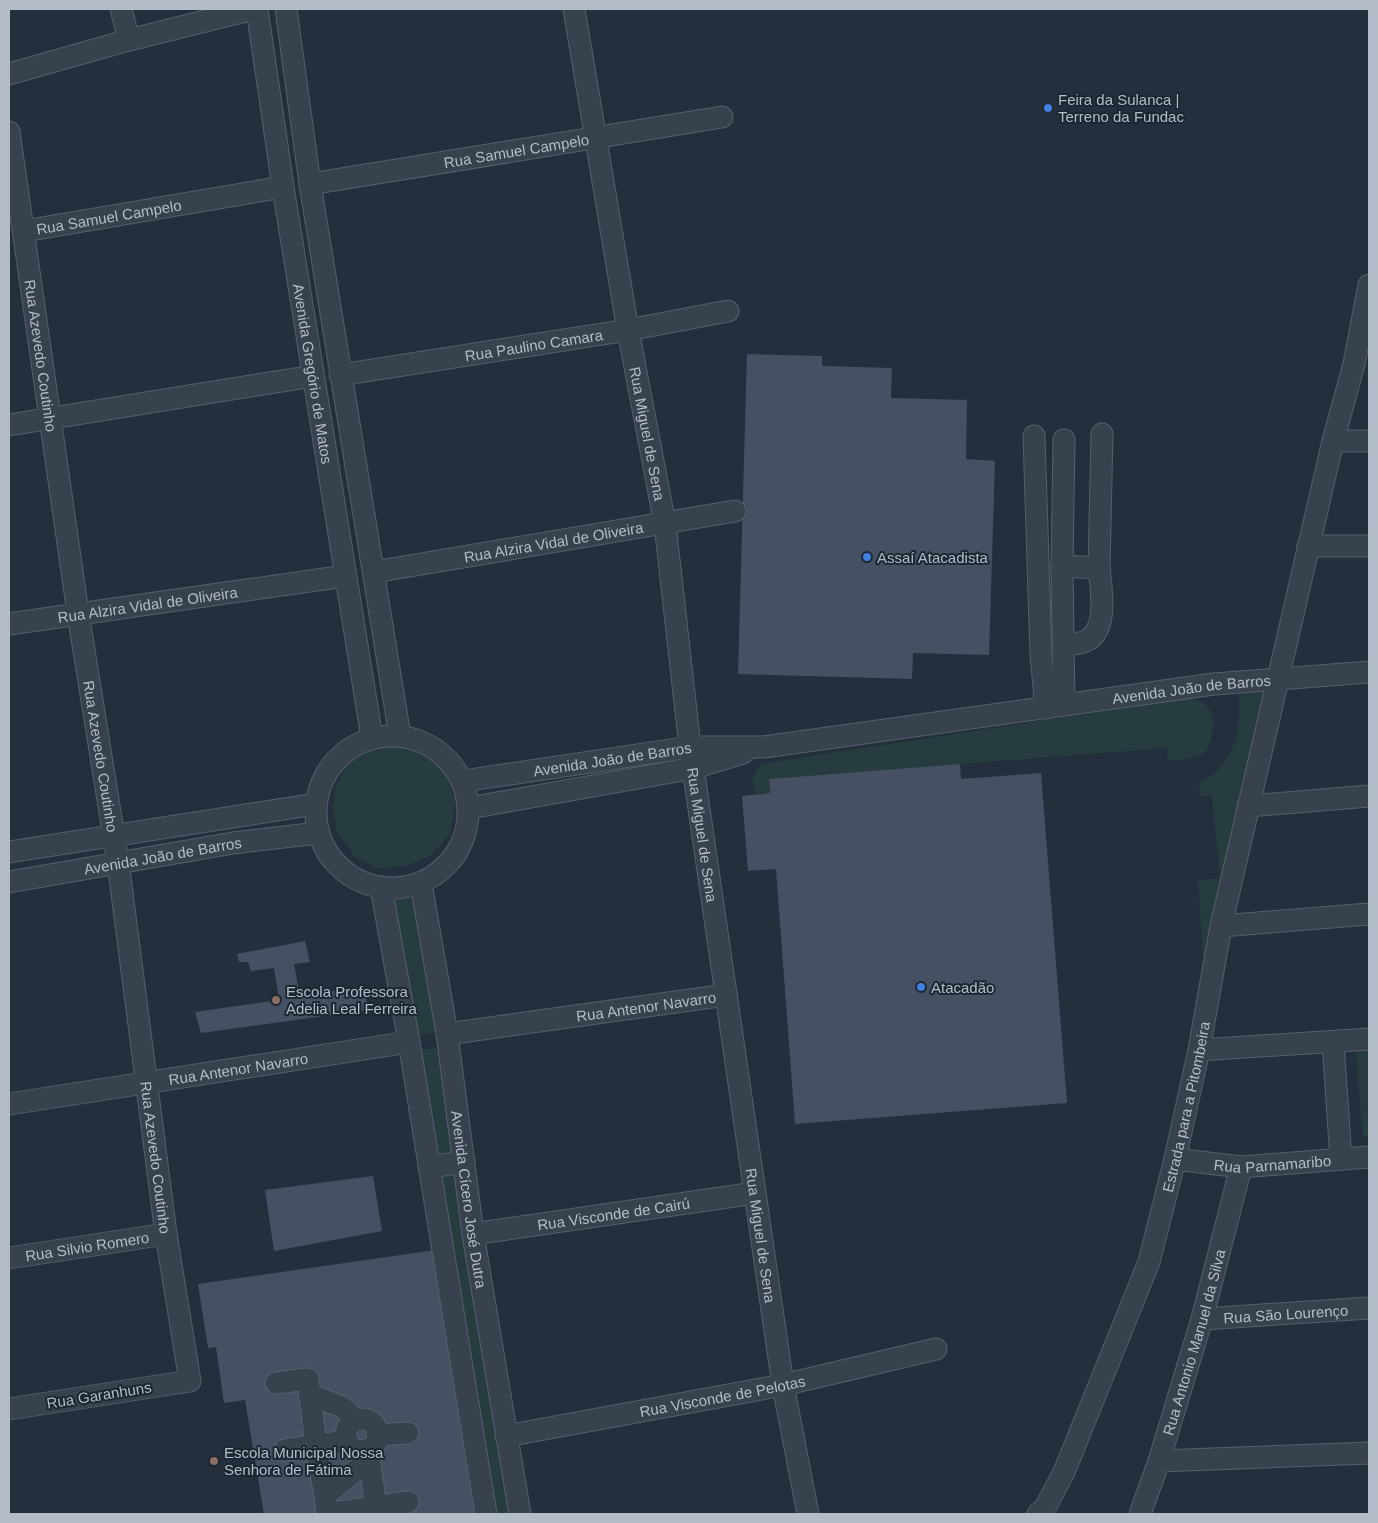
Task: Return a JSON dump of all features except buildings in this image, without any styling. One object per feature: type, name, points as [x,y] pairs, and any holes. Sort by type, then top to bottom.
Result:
[{"type":"street","points":[[121,9],[129,40]]},
{"type":"street","points":[[9,74],[129,40],[255,9]]},
{"type":"street","name":"Avenida Gregório de Matos","points":[[255,9],[372,738]]},
{"type":"street","name":"Avenida Gregório de Matos","points":[[286,9],[310,184],[400,736]]},
{"type":"street","name":"Rua Miguel de Sena","points":[[574,9],[594,137],[628,330],[665,524],[690,747],[754,1192],[783,1385],[808,1514]]},
{"type":"street","name":"Rua Samuel Campelo","points":[[310,184],[722,117]]},
{"type":"street","name":"Rua Azevedo Coutinho","points":[[9,132],[78,613],[118,862],[166,1234],[190,1381]]},
{"type":"street","name":"Rua Samuel Campelo","points":[[24,231],[283,187]]},
{"type":"street","name":"Avenida João de Barros","points":[[463,780],[690,747],[764,747],[1214,684],[1277,679],[1332,441],[1361,364],[1369,285]]},
{"type":"street","name":"Rua Paulino Camara","points":[[340,375],[628,330],[728,311]]},
{"type":"street","points":[[9,425],[313,376]]},
{"type":"street","points":[[1063,646],[1086,641],[1095,634],[1103,606],[1099,568],[1102,434]]},
{"type":"street","points":[[1034,436],[1041,654],[1055,706]]},
{"type":"street","points":[[1055,706],[1063,646],[1064,440]]},
{"type":"street","points":[[1332,441],[1369,441]]},
{"type":"street","name":"Rua Alzira Vidal de Oliveira","points":[[374,572],[735,511]]},
{"type":"street","points":[[1308,546],[1369,546]]},
{"type":"street","points":[[1062,566],[1099,568]]},
{"type":"street","name":"Rua Alzira Vidal de Oliveira","points":[[9,624],[345,576]]},
{"type":"street","points":[[1277,679],[1369,672]]},
{"type":"street","name":"Estrada para a Pitombeira","points":[[1049,1512],[1149,1262],[1175,1159],[1199,1050],[1221,926],[1277,679]]},
{"type":"street","points":[[400,736],[426,743],[441,753],[448,759],[463,780],[469,808],[467,832],[457,853],[441,871],[421,883],[402,888],[381,887],[362,882],[343,871],[328,855],[318,833],[316,804],[322,781],[334,761],[353,746],[372,738],[400,736]]},
{"type":"street","name":"Avenida João de Barros","points":[[469,808],[694,768],[764,747]]},
{"type":"street","points":[[1248,806],[1369,796]]},
{"type":"street","name":"Avenida João de Barros","points":[[9,852],[316,804]]},
{"type":"street","name":"Avenida João de Barros","points":[[9,882],[233,843],[318,833]]},
{"type":"street","name":"Avenida Cícero José Dutra","points":[[421,883],[447,1034],[473,1234],[520,1514]]},
{"type":"street","points":[[381,887],[409,1042],[486,1514]]},
{"type":"street","points":[[1221,926],[1369,914]]},
{"type":"street","name":"Rua Antenor Navarro","points":[[447,1034],[726,995]]},
{"type":"street","points":[[1199,1050],[1369,1040]]},
{"type":"street","name":"Rua Antenor Navarro","points":[[9,1104],[409,1042]]},
{"type":"street","points":[[1332,1043],[1341,1159]]},
{"type":"street","name":"Rua Parnamaribo","points":[[1175,1159],[1241,1167],[1369,1157]]},
{"type":"street","points":[[429,1167],[464,1162]]},
{"type":"street","name":"Rua Antonio Manuel da Silva","points":[[1140,1514],[1159,1461],[1202,1319],[1241,1167]]},
{"type":"street","name":"Rua Visconde de Cairú","points":[[473,1234],[754,1192]]},
{"type":"street","name":"Rua Silvio Romero","points":[[9,1258],[166,1234]]},
{"type":"street","name":"Rua São Lourenço","points":[[1202,1319],[1369,1308]]},
{"type":"street","name":"Rua Visconde de Pelotas","points":[[506,1436],[783,1385],[936,1349]]},
{"type":"street","points":[[276,1383],[308,1379],[327,1514],[408,1502]]},
{"type":"street","name":"Rua Garanhuns","points":[[9,1409],[190,1381]]},
{"type":"street","points":[[310,1394],[342,1407],[356,1420]]},
{"type":"street","points":[[376,1506],[371,1448],[374,1426],[371,1422],[362,1419],[356,1420],[348,1427],[347,1441],[358,1450],[371,1448],[408,1433]]},
{"type":"street","points":[[285,1450],[347,1441]]},
{"type":"street","points":[[325,1496],[371,1448]]},
{"type":"street","points":[[1159,1461],[1369,1453]]},
{"type":"green space","points":[[1263,687],[1268,692],[1204,968],[1198,880],[1220,878],[1212,795],[1200,796],[1199,781],[1218,770],[1229,756],[1233,747],[1238,728],[1239,690]]},
{"type":"green space","points":[[1189,698],[1207,706],[1212,716],[1213,729],[1210,744],[1203,754],[1188,759],[1168,761],[1167,748],[769,779],[770,793],[758,794],[753,782],[755,772],[760,764]]},
{"type":"green space","points":[[405,745],[424,752],[444,769],[456,804],[450,834],[430,856],[405,866],[379,869],[356,858],[337,831],[333,808],[335,790],[342,774],[355,758],[369,750],[382,746]]},
{"type":"green space","points":[[414,890],[435,1032],[413,1037],[390,894]]},
{"type":"green space","points":[[1369,1043],[1369,1137],[1363,1137],[1355,1044]]},
{"type":"green space","points":[[437,1048],[513,1514],[491,1514],[417,1050]]},
{"type":"place","name":"Feira da Sulanca | Terreno da Fundac","points":[[1048,108]]},
{"type":"place","name":"Assaí Atacadista","points":[[867,557]]},
{"type":"place","name":"Atacadão","points":[[921,987]]},
{"type":"place","name":"Escola Professora Adelia Leal Ferreira","points":[[276,1000]]},
{"type":"place","name":"Escola Municipal Nossa Senhora de Fátima","points":[[214,1461]]}]
